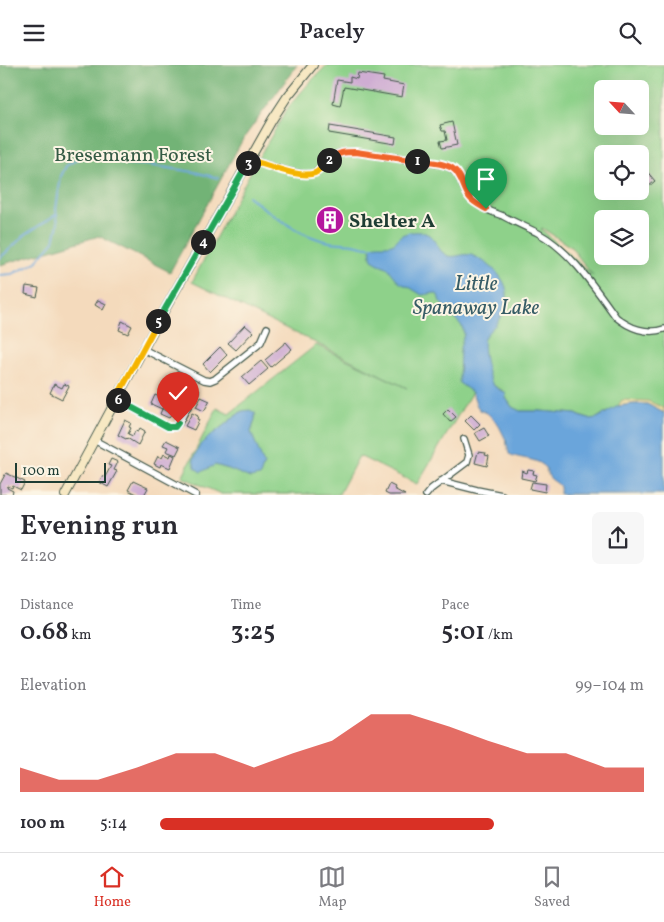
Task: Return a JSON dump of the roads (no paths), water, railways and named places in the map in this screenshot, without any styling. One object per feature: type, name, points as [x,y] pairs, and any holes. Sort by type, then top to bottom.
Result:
[{"type":"main road","points":[[65,495],[143,349],[250,159],[279,109],[313,65]]},
{"type":"street","points":[[250,159],[304,175],[315,173],[332,157],[342,152],[356,152],[445,165],[454,170],[469,197],[480,206],[539,234],[558,247],[590,282],[620,321],[641,330],[652,332],[664,329]]},
{"type":"street","points":[[143,349],[204,380],[213,380],[258,345],[267,329]]},
{"type":"street","points":[[116,399],[168,427],[175,427],[196,391]]},
{"type":"street","points":[[426,495],[431,489],[467,462],[469,455],[464,439]]},
{"type":"street","points":[[94,440],[196,495]]},
{"type":"street","points":[[441,481],[502,495]]},
{"type":"water","name":"Little Spanaway Lake","points":[[410,232],[421,232],[429,235],[441,251],[448,256],[471,255],[484,261],[504,283],[507,296],[505,307],[498,321],[485,337],[483,348],[490,380],[496,388],[505,392],[506,398],[512,407],[520,411],[576,414],[589,419],[597,418],[618,406],[633,404],[647,404],[664,413],[664,494],[560,494],[559,485],[550,478],[543,465],[509,454],[506,440],[498,424],[487,413],[480,410],[472,392],[459,383],[460,348],[464,334],[462,326],[440,302],[438,295],[435,293],[422,295],[400,283],[387,267],[372,260],[371,248],[373,246],[390,245],[402,235]]},
{"type":"water","points":[[250,410],[255,413],[251,432],[264,464],[260,476],[250,478],[215,465],[201,472],[195,468],[193,459],[199,447],[242,411]]},
{"type":"waterway","points":[[0,275],[12,274],[35,263],[54,241],[58,224],[56,209],[61,176],[66,166],[79,158],[95,157],[126,164],[148,165],[194,172],[218,178]]},
{"type":"waterway","points":[[248,196],[286,224],[307,235],[330,242],[373,247]]},
{"type":"waterway","points":[[0,258],[26,234],[57,214]]},
{"type":"place","name":"Shelter A","points":[[330,220]]},
{"type":"park label","name":"Bresemann Forest","points":[[133,154]]}]
